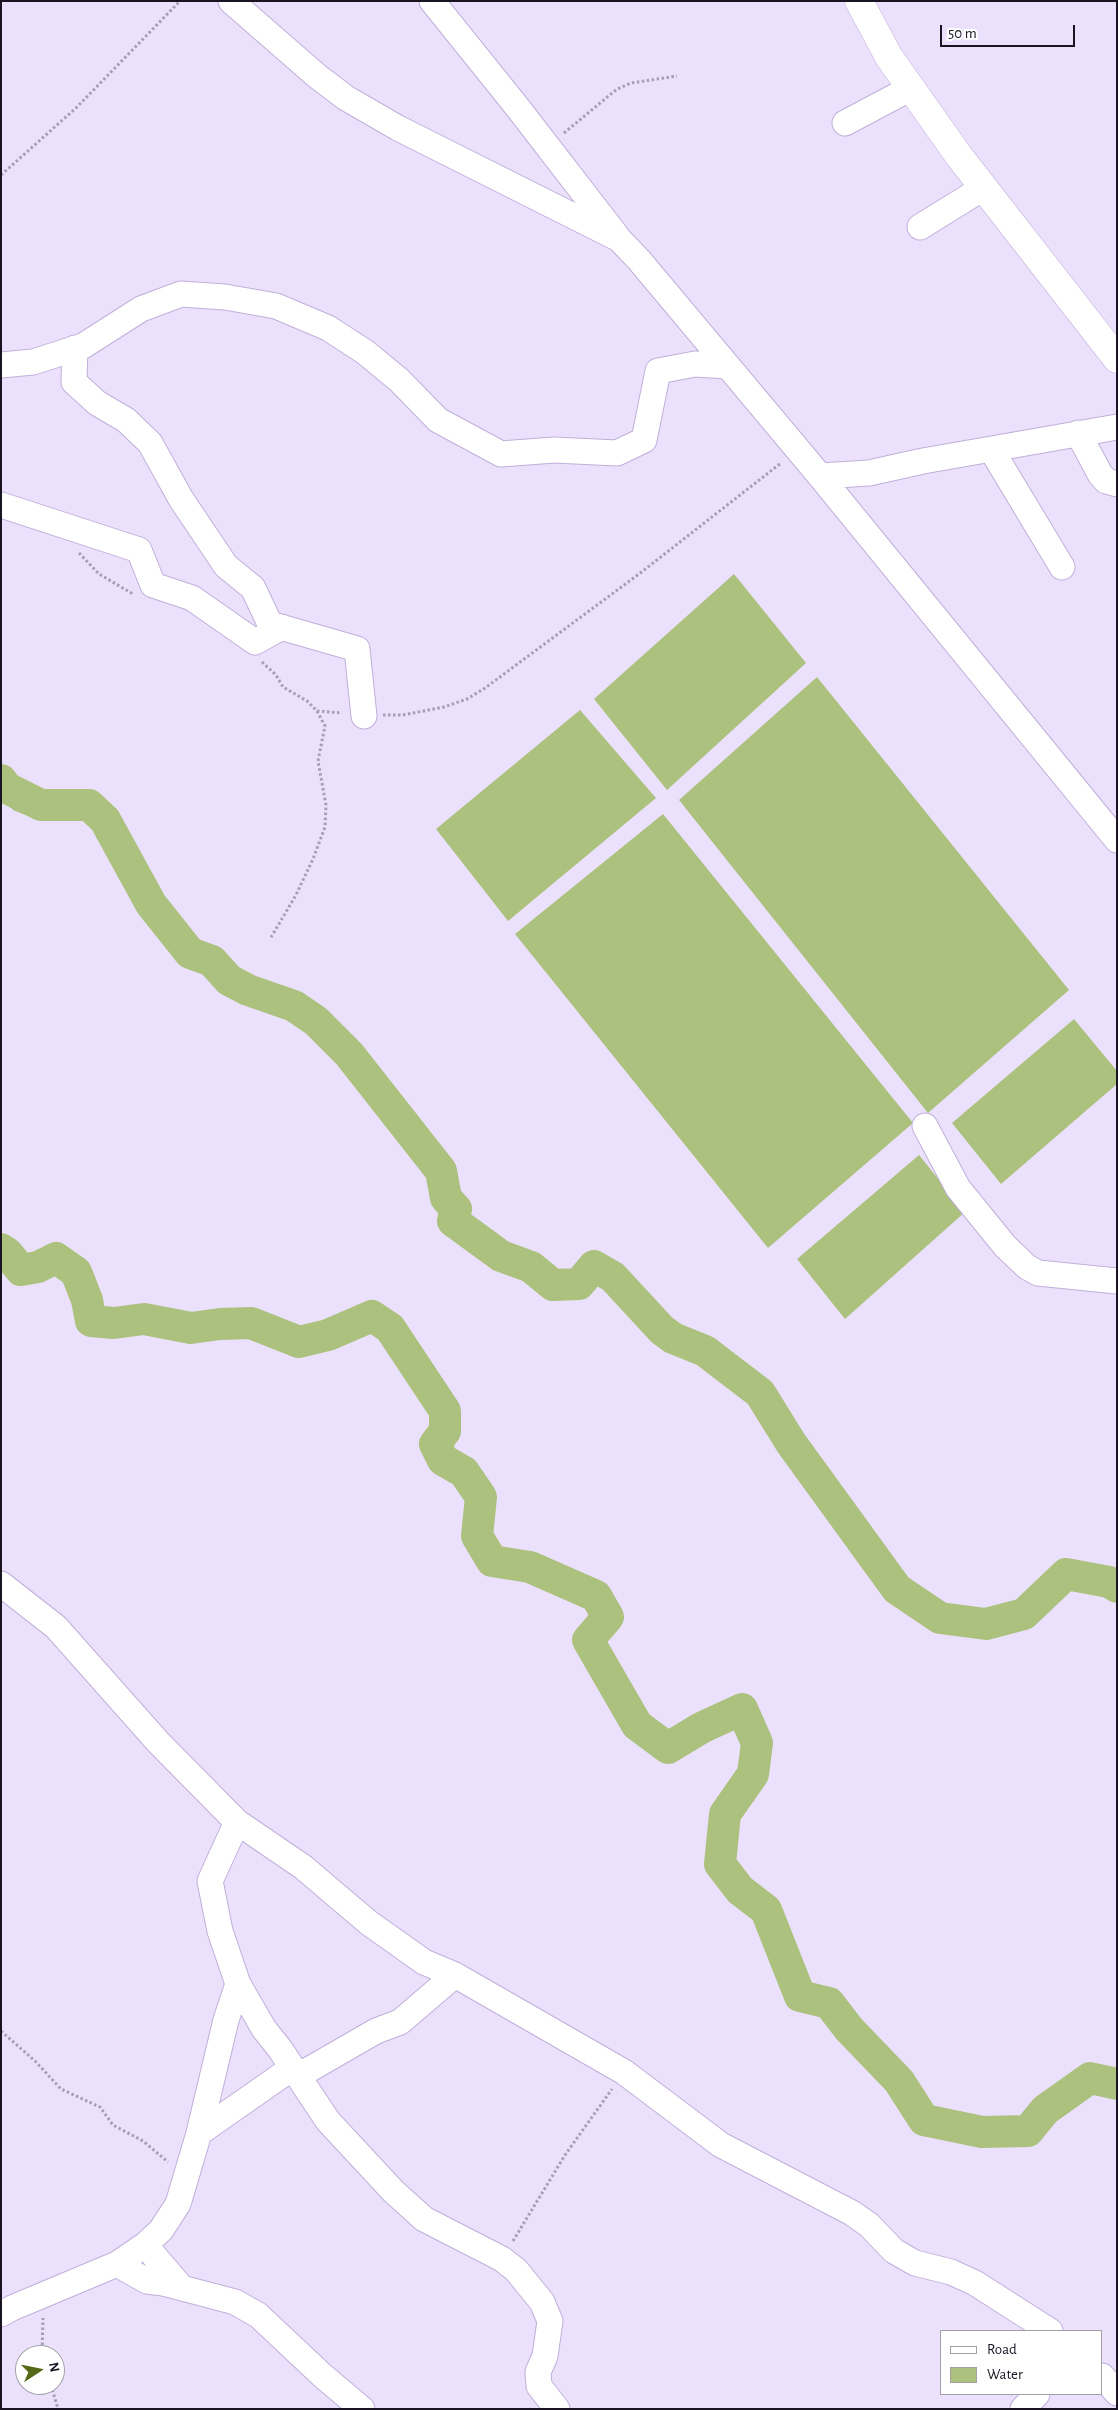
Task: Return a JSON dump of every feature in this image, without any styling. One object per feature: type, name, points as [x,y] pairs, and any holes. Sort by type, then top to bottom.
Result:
[{"type":"main road","points":[[859,1],[889,57],[983,188],[1117,359]]},
{"type":"street","points":[[230,1],[346,98],[398,128],[619,239]]},
{"type":"street","points":[[432,1],[550,148],[619,239],[820,476],[1117,840]]},
{"type":"street","points":[[845,122],[911,88]]},
{"type":"street","points":[[920,227],[983,188]]},
{"type":"street","points":[[1,365],[33,362],[83,346],[141,309],[181,294],[225,297],[276,306],[328,328],[400,380],[438,420],[501,454],[554,450],[617,453],[644,440],[658,371],[695,364],[728,366]]},
{"type":"street","points":[[75,348],[74,382],[97,403],[126,420],[150,442],[181,499],[226,566],[254,588],[270,624],[357,650],[364,716]]},
{"type":"street","points":[[820,476],[869,473],[1078,432],[1117,427]]},
{"type":"street","points":[[1078,432],[1100,474],[1106,481],[1117,484]]},
{"type":"street","points":[[991,449],[1062,567]]},
{"type":"street","points":[[1,505],[139,550],[153,585],[192,598],[255,642],[282,627]]},
{"type":"street","points":[[925,1126],[958,1188],[1005,1246],[1027,1267],[1038,1273],[1117,1281]]},
{"type":"street","points":[[1,1584],[56,1627],[158,1742],[237,1822],[303,1866],[368,1923],[390,1939],[424,1962],[455,1975],[624,2072],[721,2145],[852,2213],[870,2225],[894,2251],[915,2262],[951,2272],[975,2283],[1048,2330]]},
{"type":"street","points":[[237,1822],[210,1881],[220,1931],[238,1984],[264,2029],[328,2121],[393,2191],[424,2219],[502,2259],[516,2270],[542,2302],[550,2320],[545,2356],[538,2372],[539,2386],[557,2409]]},
{"type":"street","points":[[199,2133],[295,2072],[376,2031],[400,2022],[455,1975]]},
{"type":"street","points":[[1,2314],[116,2264],[146,2245],[161,2230],[178,2204],[199,2133],[226,2020],[238,1984]]},
{"type":"street","points":[[146,2245],[182,2287]]},
{"type":"street","points":[[116,2264],[147,2281],[182,2287],[235,2302],[258,2315],[323,2376],[362,2409]]},
{"type":"street","points":[[1103,2377],[1117,2393]]},
{"type":"street","points":[[1023,2409],[1036,2395]]},
{"type":"path","points":[[1,175],[95,90],[180,1]]},
{"type":"path","points":[[550,148],[576,122],[617,89],[631,83],[676,76]]},
{"type":"path","points":[[317,711],[364,716],[403,715],[444,707],[467,699],[485,688],[647,568],[797,450]]},
{"type":"path","points":[[73,547],[99,574],[134,594]]},
{"type":"path","points":[[256,658],[276,675],[283,687],[307,701],[317,711],[325,726],[318,761],[326,805],[325,827],[313,859],[296,895],[270,939]]},
{"type":"path","points":[[1,2030],[35,2061],[61,2089],[100,2107],[113,2125],[143,2141],[186,2177]]},
{"type":"path","points":[[502,2259],[565,2155],[624,2072]]},
{"type":"path","points":[[42,2345],[44,2294]]},
{"type":"path","points":[[54,2395],[58,2409]]},
{"type":"water","points":[[734,574],[806,663],[667,790],[594,699]]},
{"type":"water","points":[[817,677],[1069,990],[928,1113],[679,800]]},
{"type":"water","points":[[580,710],[656,798],[508,921],[436,829]]},
{"type":"water","points":[[7,788],[26,790],[40,796],[41,805],[33,813],[23,814],[13,810],[6,800]]},
{"type":"water","points":[[663,814],[913,1123],[768,1248],[515,934]]},
{"type":"water","points":[[1074,1019],[1117,1071],[1117,1084],[1001,1184],[952,1123]]},
{"type":"water","points":[[919,1155],[965,1212],[845,1319],[797,1259]]},
{"type":"waterway","points":[[1,780],[7,788],[41,805],[89,805],[105,820],[151,904],[190,953],[212,961],[229,980],[248,990],[294,1006],[316,1021],[349,1054],[441,1171],[446,1198],[456,1209],[453,1221],[501,1256],[531,1267],[553,1285],[579,1284],[594,1266],[613,1277],[662,1330],[673,1338],[705,1351],[760,1393],[791,1443],[897,1589],[940,1618],[986,1624],[1024,1614],[1066,1574],[1109,1582],[1117,1587]]},
{"type":"waterway","points":[[1,1249],[7,1253],[21,1270],[38,1267],[56,1258],[76,1272],[87,1300],[91,1321],[114,1323],[144,1319],[191,1328],[220,1324],[251,1323],[299,1342],[328,1335],[372,1316],[390,1328],[445,1411],[445,1431],[435,1444],[443,1460],[464,1472],[481,1497],[477,1536],[492,1561],[530,1567],[596,1596],[608,1617],[588,1640],[637,1725],[668,1748],[701,1728],[742,1709],[757,1743],[753,1774],[725,1814],[720,1864],[740,1890],[766,1910],[800,1996],[829,2003],[849,2029],[899,2081],[924,2120],[982,2132],[1028,2131],[1045,2110],[1090,2078],[1117,2084]]}]
